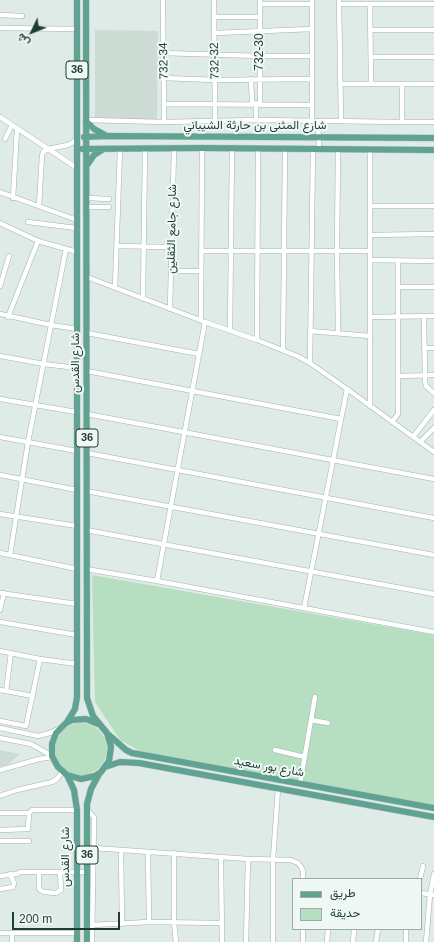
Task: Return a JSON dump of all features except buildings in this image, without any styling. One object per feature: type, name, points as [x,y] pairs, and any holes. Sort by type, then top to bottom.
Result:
[{"type":"main road","name":"شارع القدس","points":[[66,723],[73,713],[77,701],[77,0]]},
{"type":"main road","name":"شارع القدس","points":[[86,0],[87,698],[91,712],[98,724]]},
{"type":"main road","points":[[86,120],[94,129],[108,136]]},
{"type":"main road","name":"شارع المثنى بن حارثة الشيباني","points":[[77,140],[86,136],[434,138]]},
{"type":"main road","name":"شارع المثنى بن حارثة الشيباني","points":[[77,149],[232,148],[285,150],[434,150]]},
{"type":"main road","points":[[86,167],[91,158],[102,150]]},
{"type":"main road","points":[[77,391],[86,391]]},
{"type":"main road","points":[[77,501],[82,507],[86,507]]},
{"type":"main road","points":[[77,511],[86,507]]},
{"type":"main road","points":[[79,719],[86,719],[98,724],[107,733],[111,747],[109,761],[103,769],[88,778],[73,778],[64,773],[58,767],[53,757],[53,738],[60,728],[66,723],[79,719]]},
{"type":"main road","name":"شارع بور سعيد","points":[[107,733],[121,746],[132,752],[434,808]]},
{"type":"main road","name":"شارع بور سعيد","points":[[103,769],[120,762],[133,762],[434,817]]},
{"type":"main road","name":"شارع القدس","points":[[87,942],[87,810],[91,790],[103,769]]},
{"type":"main road","name":"شارع القدس","points":[[64,773],[74,790],[77,810],[77,942]]},
{"type":"main road","points":[[254,784],[256,776]]},
{"type":"street","name":"732-34","points":[[163,0],[164,122]]},
{"type":"street","name":"732-32","points":[[214,0],[215,122]]},
{"type":"street","points":[[260,2],[312,2],[312,121]]},
{"type":"street","name":"732-30","points":[[256,103],[260,78],[260,2]]},
{"type":"street","points":[[341,121],[339,2],[370,4],[402,2],[434,4]]},
{"type":"street","points":[[370,4],[371,84]]},
{"type":"street","points":[[0,16],[22,16]]},
{"type":"street","points":[[214,17],[260,17]]},
{"type":"street","points":[[0,28],[77,29]]},
{"type":"street","points":[[214,33],[312,28]]},
{"type":"street","points":[[370,30],[434,30]]},
{"type":"street","points":[[163,53],[312,56]]},
{"type":"street","points":[[371,57],[434,57]]},
{"type":"street","points":[[164,78],[215,80],[260,78],[312,79]]},
{"type":"street","points":[[251,79],[256,103],[256,120]]},
{"type":"street","points":[[340,84],[434,84]]},
{"type":"street","points":[[402,84],[402,122]]},
{"type":"street","points":[[164,104],[312,104]]},
{"type":"street","points":[[0,117],[77,168]]},
{"type":"street","points":[[86,120],[164,122],[256,120],[434,122]]},
{"type":"street","points":[[310,364],[312,251],[316,149],[319,137],[318,121]]},
{"type":"street","points":[[5,139],[12,125]]},
{"type":"street","points":[[14,198],[17,129]]},
{"type":"street","points":[[39,206],[43,152],[48,149],[68,145],[77,140]]},
{"type":"street","points":[[157,580],[199,354],[203,321],[201,271],[202,148]]},
{"type":"street","points":[[230,331],[232,148]]},
{"type":"street","points":[[116,288],[120,149]]},
{"type":"street","points":[[143,299],[145,149]]},
{"type":"street","name":"شارع جامع الثقلين","points":[[170,309],[174,149]]},
{"type":"street","points":[[257,340],[258,149]]},
{"type":"street","points":[[338,149],[338,333]]},
{"type":"street","points":[[370,149],[370,406]]},
{"type":"street","points":[[283,350],[285,150]]},
{"type":"street","points":[[0,192],[77,220]]},
{"type":"street","points":[[87,198],[109,199]]},
{"type":"street","points":[[370,206],[434,206]]},
{"type":"street","points":[[87,207],[109,207]]},
{"type":"street","points":[[28,222],[76,228]]},
{"type":"street","points":[[0,223],[38,241],[77,252]]},
{"type":"street","points":[[370,235],[434,234]]},
{"type":"street","points":[[8,316],[38,241]]},
{"type":"street","points":[[117,246],[171,247]]},
{"type":"street","points":[[10,555],[28,442],[66,249]]},
{"type":"street","points":[[201,251],[370,251]]},
{"type":"street","points":[[0,286],[9,256]]},
{"type":"street","points":[[370,260],[434,261]]},
{"type":"street","points":[[392,422],[398,414],[398,261]]},
{"type":"street","points":[[171,271],[201,271]]},
{"type":"street","points":[[87,277],[283,350],[310,364],[434,452]]},
{"type":"street","points":[[398,287],[434,287]]},
{"type":"street","points":[[0,314],[77,329]]},
{"type":"street","points":[[370,316],[434,316]]},
{"type":"street","points":[[424,316],[424,375],[426,386],[434,392]]},
{"type":"street","points":[[310,331],[370,336]]},
{"type":"street","points":[[87,333],[199,354]]},
{"type":"street","points":[[424,348],[434,348]]},
{"type":"street","points":[[0,356],[77,368]]},
{"type":"street","points":[[87,371],[341,419]]},
{"type":"street","points":[[398,376],[434,375]]},
{"type":"street","points":[[304,608],[347,389]]},
{"type":"street","points":[[0,399],[76,412]]},
{"type":"street","points":[[412,437],[434,410]]},
{"type":"street","points":[[87,414],[434,479]]},
{"type":"street","points":[[420,442],[434,428]]},
{"type":"street","points":[[0,437],[77,451]]},
{"type":"street","points":[[87,453],[434,518]]},
{"type":"street","points":[[0,475],[77,490]]},
{"type":"street","points":[[86,491],[434,555]]},
{"type":"street","points":[[0,514],[77,526]]},
{"type":"street","points":[[86,530],[434,594]]},
{"type":"street","points":[[0,553],[77,569]]},
{"type":"street","points":[[86,569],[157,580],[434,632]]},
{"type":"street","points":[[0,610],[2,593],[77,604]]},
{"type":"street","points":[[0,622],[77,635]]},
{"type":"street","points":[[0,651],[40,659],[77,664]]},
{"type":"street","points":[[6,691],[11,653]]},
{"type":"street","points":[[0,721],[26,726],[40,659]]},
{"type":"street","points":[[0,690],[33,696]]},
{"type":"street","points":[[300,784],[315,697]]},
{"type":"street","points":[[311,720],[328,723]]},
{"type":"street","points":[[0,728],[38,736],[50,733],[60,728]]},
{"type":"street","points":[[0,738],[31,744],[53,757]]},
{"type":"street","points":[[275,750],[305,757]]},
{"type":"street","points":[[0,770],[39,758],[53,757]]},
{"type":"street","points":[[0,796],[17,790],[52,782],[64,773]]},
{"type":"street","points":[[273,942],[273,859],[278,789]]},
{"type":"street","points":[[0,814],[29,813],[30,810],[77,810]]},
{"type":"street","points":[[87,810],[94,816],[92,942]]},
{"type":"street","points":[[0,830],[26,830],[29,828],[29,813]]},
{"type":"street","points":[[0,841],[29,841]]},
{"type":"street","points":[[94,848],[248,859],[291,860],[298,863],[303,871],[303,878]]},
{"type":"street","points":[[121,850],[122,924]]},
{"type":"street","points":[[148,852],[149,922]]},
{"type":"street","points":[[174,853],[174,922],[176,942]]},
{"type":"street","points":[[221,857],[222,942]]},
{"type":"street","points":[[246,942],[248,859]]},
{"type":"street","points":[[420,878],[422,866]]},
{"type":"street","points":[[0,876],[17,874],[20,872],[88,872]]},
{"type":"street","points":[[39,872],[40,890],[44,892],[56,893],[61,890],[60,872]]},
{"type":"street","points":[[0,889],[13,887],[14,882],[10,874]]},
{"type":"street","points":[[426,942],[434,874]]},
{"type":"street","points":[[422,893],[432,895]]},
{"type":"street","points":[[92,925],[149,922],[221,923]]},
{"type":"street","points":[[303,930],[303,942]]},
{"type":"street","points":[[327,942],[328,930]]},
{"type":"street","points":[[353,942],[354,930]]},
{"type":"street","points":[[376,942],[378,930]]},
{"type":"street","points":[[406,930],[406,942]]},
{"type":"street","points":[[0,933],[77,933]]},
{"type":"street","points":[[12,933],[12,942]]},
{"type":"shaded area","points":[[95,30],[158,31],[157,120],[95,119]]},
{"type":"shaded area","points":[[0,750],[20,754],[7,765],[0,767]]},
{"type":"green space","points":[[92,575],[434,635],[434,807],[149,756],[120,740],[95,702]]},
{"type":"green space","points":[[81,723],[91,725],[99,731],[105,739],[107,749],[105,759],[99,767],[91,773],[81,775],[71,773],[63,767],[57,759],[55,749],[57,739],[63,731],[71,725]]}]
